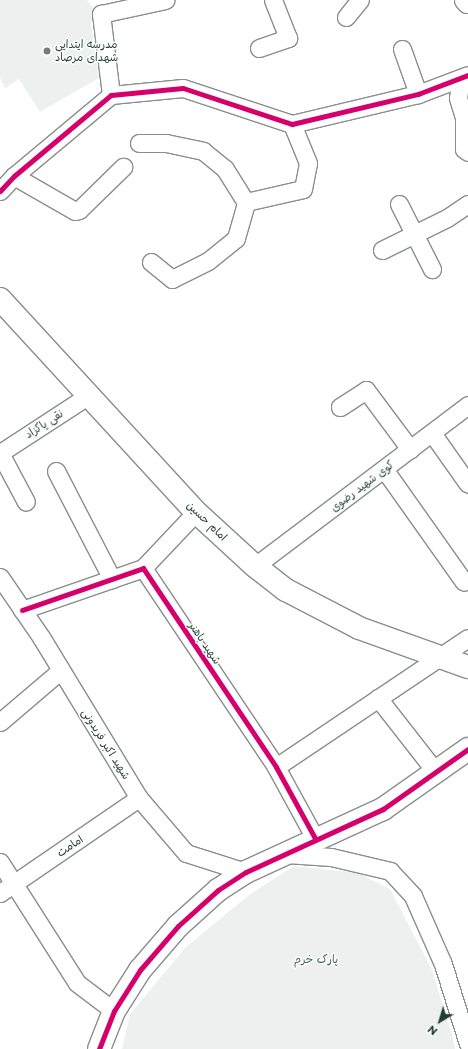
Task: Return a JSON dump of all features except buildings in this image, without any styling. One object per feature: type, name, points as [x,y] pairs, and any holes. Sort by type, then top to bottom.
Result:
[{"type":"main road","name":"امام حسین","points":[[0,299],[196,512],[255,566],[286,590],[359,628],[468,667]]},
{"type":"main road","points":[[99,1049],[114,1011],[140,970],[178,926],[218,890],[246,872],[383,809],[468,749]]},
{"type":"street","points":[[111,95],[101,14],[165,0]]},
{"type":"street","points":[[259,48],[288,38],[272,0]]},
{"type":"street","points":[[346,17],[360,0]]},
{"type":"street","points":[[402,49],[418,94]]},
{"type":"street","points":[[0,191],[14,176],[111,95],[183,88],[292,124],[418,94],[464,77]]},
{"type":"street","points":[[464,77],[458,98],[464,118],[464,149],[468,152]]},
{"type":"street","points":[[246,202],[303,189],[308,163],[292,124]]},
{"type":"street","points":[[139,143],[166,143],[203,151],[225,169],[246,202],[236,238],[208,261],[172,279],[151,262]]},
{"type":"street","points":[[14,176],[75,211],[80,210],[123,167]]},
{"type":"street","points":[[399,204],[432,268]]},
{"type":"street","points":[[382,250],[447,218],[468,204]]},
{"type":"street","points":[[340,407],[366,390],[410,449]]},
{"type":"street","name":"نقی پاکزاد","points":[[0,453],[89,395]]},
{"type":"street","name":"کوی شهید رضوی","points":[[255,566],[468,405]]},
{"type":"street","points":[[432,433],[468,484]]},
{"type":"street","points":[[0,453],[26,502]]},
{"type":"street","points":[[384,469],[464,582]]},
{"type":"street","points":[[56,471],[112,579]]},
{"type":"street","points":[[22,610],[143,568],[196,512]]},
{"type":"street","name":"شهید باهنر","points":[[143,568],[276,767],[316,840]]},
{"type":"street","name":"شهید اکبر فریدونی","points":[[2,583],[22,610],[61,670],[139,798],[186,853],[246,872]]},
{"type":"street","points":[[276,767],[438,656],[468,638]]},
{"type":"street","points":[[0,722],[61,670]]},
{"type":"street","points":[[378,698],[435,771]]},
{"type":"street","name":"امامت","points":[[7,889],[139,798]]},
{"type":"street","points":[[286,854],[331,857],[390,871],[413,896],[440,957],[468,1044]]},
{"type":"street","points":[[0,862],[7,889],[77,984],[114,1011]]},
{"type":"shaded area","name":"مدرسه ایتدایی شهدای مرصاد","points":[[0,0],[87,0],[94,9],[91,24],[99,78],[40,112],[19,79],[5,88],[0,78]]},
{"type":"shaded area","name":"پارک خرم","points":[[294,866],[358,873],[390,889],[432,970],[455,1049],[122,1049],[130,1014],[185,948],[249,895]]},
{"type":"cycle path","points":[[0,191],[14,176],[111,95],[183,88],[292,124],[418,94],[468,75]]},
{"type":"cycle path","points":[[22,610],[143,568],[276,767],[316,840]]},
{"type":"cycle path","points":[[99,1049],[114,1011],[140,970],[178,926],[218,890],[246,872],[383,809],[468,749]]},
{"type":"place","name":"مدرسه ایتدایی شهدای مرصاد","points":[[47,51]]}]
